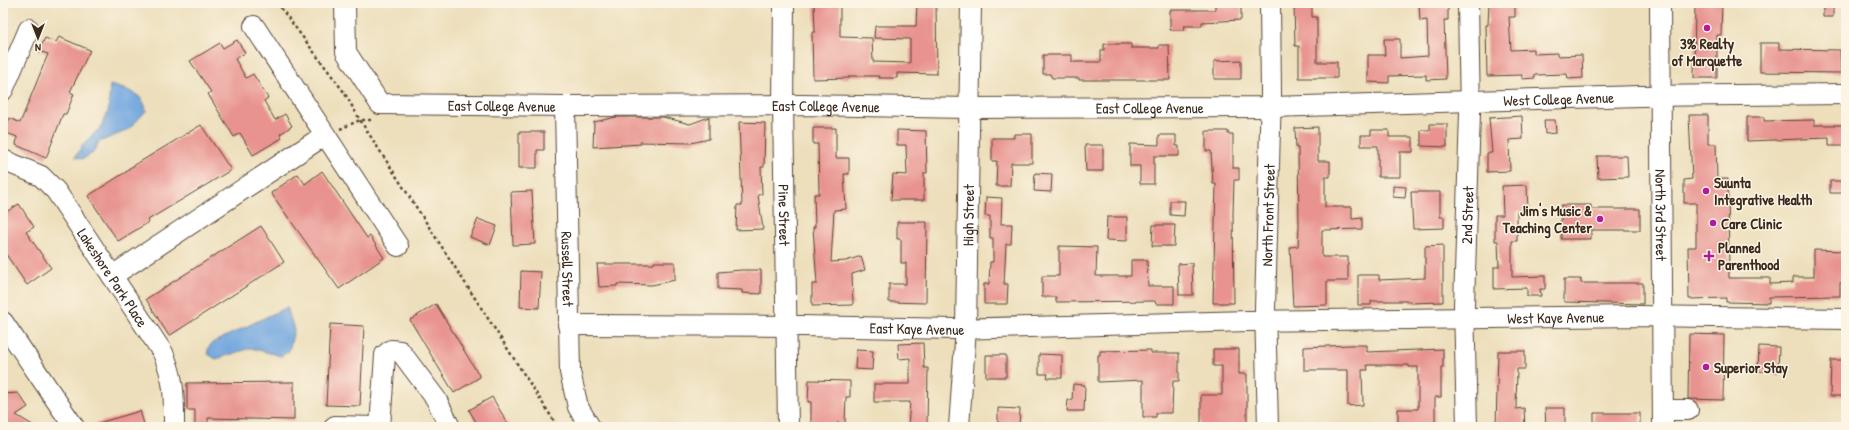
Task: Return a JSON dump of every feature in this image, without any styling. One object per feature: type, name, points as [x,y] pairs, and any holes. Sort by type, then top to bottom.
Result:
[{"type":"street","points":[[345,3],[346,52],[378,112]]},
{"type":"street","name":"Pine Street","points":[[784,3],[783,105],[788,427]]},
{"type":"street","name":"High Street","points":[[959,427],[966,328],[968,108],[971,3]]},
{"type":"street","name":"North Front Street","points":[[1268,427],[1266,321],[1270,107],[1270,3]]},
{"type":"street","name":"2nd Street","points":[[1467,427],[1464,319],[1469,101],[1468,3]]},
{"type":"street","name":"North 3rd Street","points":[[1660,3],[1663,418]]},
{"type":"street","points":[[254,26],[398,246]]},
{"type":"street","points":[[3,90],[29,29]]},
{"type":"street","name":"West College Avenue","points":[[1270,107],[1660,96],[1846,94]]},
{"type":"street","name":"East College Avenue","points":[[378,112],[565,106],[783,105],[968,108],[1270,107]]},
{"type":"street","name":"Russell Street","points":[[565,106],[570,372],[578,407],[590,427]]},
{"type":"street","points":[[112,276],[325,135]]},
{"type":"street","name":"Lakeshore Park Place","points":[[3,160],[41,176],[56,191],[163,353],[171,372],[174,390],[174,427]]},
{"type":"street","name":"West Kaye Avenue","points":[[1266,321],[1662,316],[1733,326],[1846,319]]},
{"type":"street","name":"East Kaye Avenue","points":[[568,325],[966,328],[1266,321]]},
{"type":"street","points":[[3,322],[74,427]]},
{"type":"street","points":[[380,427],[385,354],[391,350],[400,351],[436,399],[448,427]]},
{"type":"street","points":[[1663,418],[1688,410]]},
{"type":"street","points":[[335,426],[375,427]]},
{"type":"path","points":[[278,3],[344,92],[360,120],[558,427]]},
{"type":"path","points":[[325,135],[378,112]]},
{"type":"water","points":[[110,85],[128,90],[138,96],[145,105],[146,111],[128,130],[99,142],[93,153],[83,159],[75,157],[84,143],[100,128],[108,112]]},
{"type":"water","points":[[287,307],[294,330],[289,351],[281,356],[251,348],[216,359],[208,354],[208,349],[212,343]]},
{"type":"building","points":[[814,3],[840,3],[840,37],[872,38],[873,62],[910,63],[910,39],[874,38],[875,26],[916,26],[917,3],[936,4],[937,74],[897,73],[897,78],[879,78],[880,76],[849,76],[849,78],[813,79],[812,32],[815,32]]},
{"type":"building","points":[[1215,3],[1241,3],[1241,20],[1202,22],[1202,26],[1184,26],[1185,30],[1170,30],[1170,10],[1215,10]]},
{"type":"building","points":[[1294,3],[1312,3],[1312,17],[1317,17],[1317,62],[1337,62],[1337,78],[1299,78],[1299,46],[1295,46]]},
{"type":"building","points":[[1419,3],[1442,3],[1442,7],[1448,7],[1448,20],[1444,20],[1446,79],[1426,80],[1426,75],[1389,76],[1389,83],[1368,82],[1368,55],[1385,55],[1384,39],[1400,39],[1400,58],[1428,56],[1427,20],[1420,21]]},
{"type":"building","points":[[1489,3],[1515,3],[1515,17],[1509,17],[1511,50],[1534,49],[1534,54],[1557,53],[1557,56],[1582,55],[1583,78],[1568,79],[1567,74],[1535,75],[1535,78],[1522,79],[1522,75],[1487,76],[1486,25],[1488,25]]},
{"type":"building","points":[[1695,3],[1722,3],[1721,35],[1717,35],[1717,78],[1694,78]]},
{"type":"building","points":[[1823,4],[1833,4],[1833,17],[1823,17]]},
{"type":"building","points":[[59,37],[90,50],[70,92],[74,94],[66,114],[63,114],[46,158],[16,145],[17,137],[4,132],[10,118],[20,123],[48,54],[39,51],[45,38],[56,42]]},
{"type":"building","points":[[237,40],[245,53],[235,59],[246,78],[253,74],[268,98],[264,101],[275,120],[285,114],[292,126],[280,134],[282,138],[253,155],[240,133],[234,137],[208,94],[211,92],[190,61],[220,43],[223,48]]},
{"type":"building","points":[[1760,43],[1779,43],[1779,49],[1840,50],[1841,73],[1760,72]]},
{"type":"building","points":[[1104,44],[1131,44],[1131,48],[1159,48],[1159,45],[1169,45],[1170,80],[1079,80],[1079,78],[1052,78],[1050,74],[1043,74],[1043,55],[1072,55],[1072,62],[1101,62],[1101,50],[1104,50]]},
{"type":"building","points":[[1241,60],[1241,79],[1214,79],[1214,61]]},
{"type":"building","points":[[1689,115],[1708,115],[1708,144],[1716,144],[1717,179],[1728,179],[1729,278],[1770,278],[1770,284],[1793,283],[1793,277],[1814,277],[1814,250],[1846,251],[1846,283],[1840,283],[1840,296],[1769,297],[1769,303],[1726,302],[1726,298],[1689,299],[1688,247],[1696,247],[1696,203],[1684,203],[1684,180],[1692,179]]},
{"type":"building","points":[[1522,116],[1523,139],[1509,140],[1510,171],[1487,172],[1487,153],[1492,153],[1489,118]]},
{"type":"building","points":[[616,117],[663,117],[690,124],[709,117],[709,139],[691,143],[640,142],[641,144],[593,147],[594,122]]},
{"type":"building","points":[[1747,117],[1764,117],[1764,121],[1814,120],[1814,125],[1846,125],[1846,146],[1829,146],[1829,138],[1747,141]]},
{"type":"building","points":[[1544,120],[1555,120],[1556,133],[1545,134]]},
{"type":"building","points":[[739,122],[765,123],[764,167],[761,167],[762,194],[758,195],[763,229],[736,230],[737,205],[742,205]]},
{"type":"building","points":[[1430,124],[1447,124],[1447,147],[1421,146],[1421,130],[1430,130]]},
{"type":"building","points":[[201,125],[231,170],[148,220],[149,222],[118,241],[88,196],[129,170],[128,169]]},
{"type":"building","points":[[1318,127],[1318,161],[1330,161],[1330,177],[1325,177],[1325,207],[1352,207],[1352,219],[1362,218],[1362,229],[1322,230],[1322,257],[1348,257],[1348,281],[1327,281],[1327,305],[1293,306],[1290,247],[1298,246],[1299,227],[1298,148],[1296,148],[1295,128]]},
{"type":"building","points":[[813,128],[836,128],[836,158],[849,158],[849,174],[844,174],[846,209],[834,210],[831,262],[846,261],[861,256],[865,270],[852,274],[853,305],[812,306],[812,284],[817,284],[813,227],[815,227],[814,194],[819,194],[818,144],[813,144]]},
{"type":"building","points":[[897,130],[926,131],[927,173],[924,173],[924,200],[891,200],[893,174],[907,175],[906,145],[897,145]]},
{"type":"building","points":[[1371,130],[1389,130],[1389,137],[1413,137],[1413,152],[1400,152],[1400,177],[1378,177],[1378,146],[1361,146],[1361,135],[1371,135]]},
{"type":"building","points":[[1206,131],[1228,131],[1228,134],[1233,134],[1233,168],[1239,168],[1239,180],[1234,180],[1234,303],[1213,303],[1216,184],[1213,184],[1211,151],[1206,151]]},
{"type":"building","points":[[519,132],[544,132],[544,150],[537,150],[537,168],[519,168]]},
{"type":"building","points":[[1014,134],[1032,134],[1032,163],[1011,163],[1010,186],[996,186],[997,161],[992,161],[992,138],[1014,138]]},
{"type":"building","points":[[1159,135],[1176,135],[1176,146],[1179,146],[1179,156],[1154,156],[1154,184],[1140,184],[1140,166],[1130,166],[1130,144],[1159,145]]},
{"type":"building","points":[[1085,145],[1103,145],[1103,171],[1086,171]]},
{"type":"building","points":[[1597,156],[1627,156],[1628,177],[1598,178]]},
{"type":"building","points":[[322,171],[367,238],[370,236],[384,258],[339,289],[271,193],[298,174],[305,184]]},
{"type":"building","points":[[1035,173],[1052,174],[1051,192],[1034,191]]},
{"type":"building","points":[[1830,181],[1846,181],[1846,193],[1830,193]]},
{"type":"building","points":[[1527,185],[1528,211],[1517,211],[1517,241],[1512,241],[1512,277],[1545,276],[1545,289],[1540,289],[1541,296],[1527,296],[1527,288],[1494,289],[1494,267],[1499,267],[1498,241],[1495,241],[1495,215],[1503,215],[1502,186]]},
{"type":"building","points":[[1393,186],[1406,187],[1405,198],[1393,197]]},
{"type":"building","points":[[532,191],[535,244],[513,245],[511,192]]},
{"type":"building","points":[[1411,192],[1440,192],[1440,217],[1444,217],[1444,228],[1413,229]]},
{"type":"building","points":[[986,197],[1002,198],[1001,224],[1012,224],[1011,244],[1006,244],[1004,284],[1008,284],[1007,304],[984,304],[984,284],[989,284],[990,262],[993,262],[993,238],[990,238],[990,216],[985,216]]},
{"type":"building","points":[[1170,201],[1185,201],[1184,216],[1170,215]]},
{"type":"building","points":[[19,204],[34,227],[26,232],[51,268],[27,285],[3,250],[3,214]]},
{"type":"building","name":"Jim's Music & Teaching Center","points":[[1561,205],[1591,205],[1591,209],[1640,209],[1640,230],[1591,230],[1591,239],[1561,239]]},
{"type":"building","points":[[1107,217],[1127,217],[1127,241],[1106,240]]},
{"type":"building","points":[[478,219],[497,226],[490,245],[470,237]]},
{"type":"building","points":[[897,222],[927,222],[926,303],[889,302],[889,284],[906,284],[906,263],[901,263],[901,239],[897,239]]},
{"type":"building","points":[[1153,225],[1175,225],[1174,246],[1152,246]]},
{"type":"building","points":[[261,226],[284,262],[169,336],[146,299]]},
{"type":"building","points":[[1443,245],[1443,302],[1410,303],[1410,301],[1371,301],[1371,305],[1358,305],[1358,275],[1379,275],[1379,280],[1425,278],[1425,246]]},
{"type":"building","points":[[1059,246],[1097,247],[1096,276],[1131,276],[1131,260],[1147,260],[1148,286],[1174,286],[1174,304],[1156,304],[1155,301],[1056,302],[1056,297],[1042,297],[1042,276],[1059,276]]},
{"type":"building","points":[[654,262],[675,262],[675,280],[652,285],[617,284],[617,286],[599,287],[597,264],[654,264]]},
{"type":"building","points":[[1192,263],[1193,295],[1179,295],[1178,264]]},
{"type":"building","points":[[761,270],[761,294],[742,293],[742,290],[718,289],[718,272]]},
{"type":"building","points":[[521,271],[541,272],[539,308],[520,307]]},
{"type":"building","points":[[1564,279],[1581,279],[1581,283],[1643,283],[1643,304],[1564,302]]},
{"type":"building","points":[[436,304],[480,377],[454,393],[410,320]]},
{"type":"building","points":[[330,324],[364,326],[360,406],[326,405]]},
{"type":"building","name":"Superior Stay","points":[[1689,334],[1724,335],[1723,400],[1688,399]]},
{"type":"building","points":[[923,343],[924,368],[928,368],[927,427],[908,427],[910,402],[874,402],[874,384],[910,384],[910,358],[899,359],[898,344]]},
{"type":"building","points":[[1367,345],[1367,352],[1443,349],[1443,367],[1441,367],[1441,397],[1435,397],[1435,427],[1398,427],[1398,409],[1418,409],[1418,367],[1409,367],[1409,365],[1367,365],[1368,370],[1362,370],[1363,405],[1348,406],[1348,370],[1304,370],[1304,347]]},
{"type":"building","points":[[1759,346],[1779,347],[1778,372],[1758,371]]},
{"type":"building","points":[[1213,349],[1239,349],[1239,374],[1247,374],[1247,427],[1201,427],[1201,395],[1222,395],[1222,366],[1213,366]]},
{"type":"building","points":[[856,350],[873,351],[872,370],[855,369]]},
{"type":"building","points":[[1151,350],[1151,353],[1179,353],[1179,381],[1173,381],[1172,413],[1156,413],[1156,417],[1143,417],[1143,380],[1098,382],[1098,355],[1100,355],[1100,351]]},
{"type":"building","points":[[1498,351],[1525,351],[1525,369],[1517,369],[1516,409],[1524,408],[1525,427],[1496,427]]},
{"type":"building","points":[[1039,354],[1062,355],[1062,378],[1047,378],[1048,374],[1039,374]]},
{"type":"building","points":[[986,355],[1006,355],[1006,377],[986,377]]},
{"type":"building","points":[[1831,360],[1846,360],[1846,396],[1830,396]]},
{"type":"building","points":[[809,380],[850,381],[850,397],[846,397],[845,423],[837,423],[837,427],[811,427],[811,402],[808,402]]},
{"type":"building","points":[[294,382],[294,420],[208,418],[208,427],[195,427],[195,410],[187,410],[187,383]]},
{"type":"building","points":[[1073,384],[1085,385],[1084,411],[1067,411],[1068,400],[1072,400]]},
{"type":"building","points":[[18,393],[28,407],[16,415],[36,427],[3,427],[3,394]]},
{"type":"building","points":[[492,397],[510,427],[479,427],[469,410]]},
{"type":"building","points":[[998,408],[1020,409],[1019,427],[998,427]]},
{"type":"building","points":[[1545,408],[1565,408],[1565,427],[1546,427]]},
{"type":"building","points":[[140,411],[145,427],[95,427],[95,424]]},
{"type":"building","points":[[1594,413],[1640,413],[1640,427],[1594,427]]},
{"type":"place","name":"3% Realty of Marquette","points":[[1707,28]]},
{"type":"place","name":"Suunta Integrative Health","points":[[1706,191]]},
{"type":"place","name":"Jim's Music & Teaching Center","points":[[1600,219]]},
{"type":"place","name":"Care Clinic","points":[[1713,223]]},
{"type":"place","name":"Planned Parenthood","points":[[1709,256]]},
{"type":"place","name":"Superior Stay","points":[[1706,367]]}]
